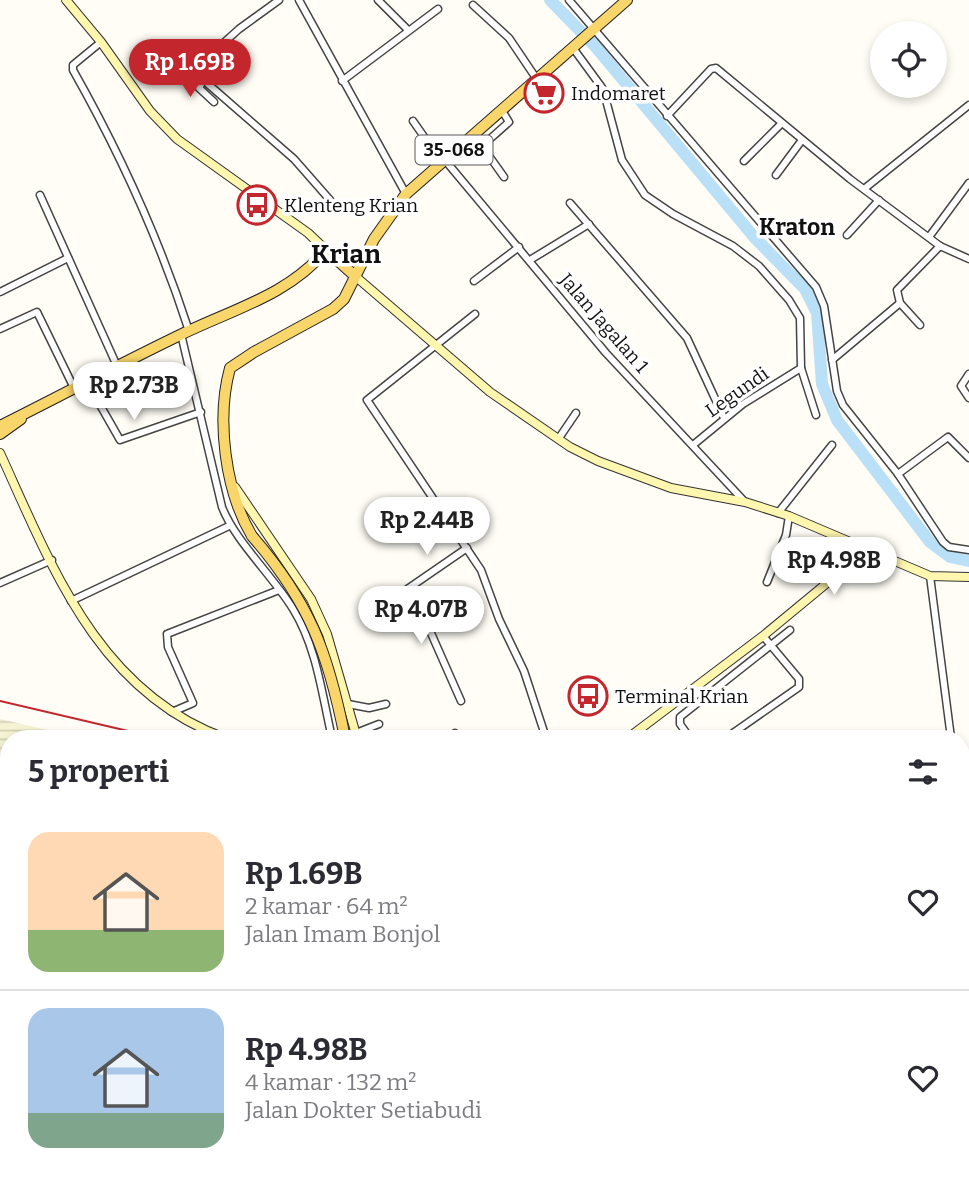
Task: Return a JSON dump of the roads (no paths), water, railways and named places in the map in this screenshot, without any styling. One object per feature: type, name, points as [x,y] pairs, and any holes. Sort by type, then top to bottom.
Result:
[{"type":"main road","points":[[66,0],[101,42],[150,111],[177,139],[307,233],[490,392],[559,438],[598,461],[646,480],[671,488],[745,502],[789,516],[930,576],[969,577]]},
{"type":"main road","name":"35-068","points":[[355,275],[383,225],[406,194],[627,0]]},
{"type":"main road","points":[[0,426],[185,332],[294,282],[326,250]]},
{"type":"main road","points":[[343,730],[315,628],[298,593],[252,536],[236,503],[226,453],[225,393],[230,368],[254,352],[329,312],[344,299],[355,275]]},
{"type":"main road","points":[[0,434],[16,425],[23,415]]},
{"type":"main road","points":[[0,453],[71,601],[102,649],[128,679],[171,713],[208,730]]},
{"type":"main road","points":[[226,453],[241,498],[299,579],[327,634],[355,730]]},
{"type":"main road","points":[[639,730],[763,636],[867,550]]},
{"type":"street","points":[[214,102],[202,82],[197,66],[279,0]]},
{"type":"street","points":[[299,0],[406,194]]},
{"type":"street","points":[[378,0],[408,30]]},
{"type":"street","points":[[569,0],[592,31],[816,287],[824,306],[836,391],[844,405],[898,474],[943,542],[949,547],[969,550]]},
{"type":"street","points":[[473,5],[509,38],[536,78]]},
{"type":"street","points":[[342,81],[438,9]]},
{"type":"street","points":[[101,42],[72,67],[120,153],[168,266],[185,332],[206,449],[229,526],[279,590],[312,640],[329,730]]},
{"type":"street","points":[[574,46],[603,89],[617,149],[645,195],[673,214],[733,246],[759,267],[789,300],[800,318],[801,368],[816,415]]},
{"type":"street","points":[[667,116],[714,68],[781,124],[940,246],[969,259]]},
{"type":"street","points":[[202,82],[294,159],[330,200]]},
{"type":"street","points":[[864,189],[969,105]]},
{"type":"street","points":[[501,109],[509,122],[482,146],[504,177]]},
{"type":"street","name":"Jalan Jagalan 1","points":[[412,121],[606,353],[745,502]]},
{"type":"street","points":[[744,161],[781,124]]},
{"type":"street","points":[[776,175],[802,140]]},
{"type":"street","points":[[929,237],[969,183]]},
{"type":"street","points":[[40,195],[117,366]]},
{"type":"street","points":[[847,235],[879,200]]},
{"type":"street","points":[[570,203],[687,338],[724,418]]},
{"type":"street","points":[[530,260],[589,224]]},
{"type":"street","points":[[920,325],[900,303],[897,290],[940,246]]},
{"type":"street","points":[[474,281],[519,247]]},
{"type":"street","points":[[0,292],[68,258]]},
{"type":"street","points":[[832,360],[900,303]]},
{"type":"street","points":[[0,329],[37,312],[74,388]]},
{"type":"street","points":[[475,314],[368,400],[481,570],[499,619],[524,671],[542,730]]},
{"type":"street","name":"Legundi","points":[[693,444],[724,418],[801,368]]},
{"type":"street","points":[[969,374],[961,386],[969,398]]},
{"type":"street","points":[[87,382],[116,437],[123,441],[201,412]]},
{"type":"street","points":[[559,438],[576,413]]},
{"type":"street","points":[[898,474],[948,437],[969,458]]},
{"type":"street","points":[[778,513],[832,445]]},
{"type":"street","points":[[767,582],[786,536],[789,516]]},
{"type":"street","points":[[71,601],[229,526]]},
{"type":"street","points":[[461,701],[423,615],[406,590],[467,548]]},
{"type":"street","points":[[0,583],[52,560]]},
{"type":"street","points":[[930,576],[950,730]]},
{"type":"street","points":[[171,713],[189,707],[192,699],[168,647],[167,634],[279,590]]},
{"type":"street","points":[[684,730],[680,724],[680,717],[790,630]]},
{"type":"street","points":[[312,640],[327,634]]},
{"type":"street","points":[[737,730],[799,687],[799,680],[763,636]]},
{"type":"street","points":[[348,704],[369,708],[386,704]]},
{"type":"street","points":[[368,730],[379,724]]},
{"type":"waterway","points":[[550,0],[594,45],[754,237],[805,289],[817,313],[822,384],[837,420],[930,542],[950,557],[969,561]]},
{"type":"railway","points":[[0,701],[124,730]]},
{"type":"place","name":"Indomaret","points":[[544,93]]},
{"type":"place","name":"Klenteng Krian","points":[[257,205]]},
{"type":"place","name":"Terminal Krian","points":[[588,696]]},
{"type":"district","name":"Kraton","points":[[797,227]]},
{"type":"district","name":"Krian","points":[[346,254]]}]
